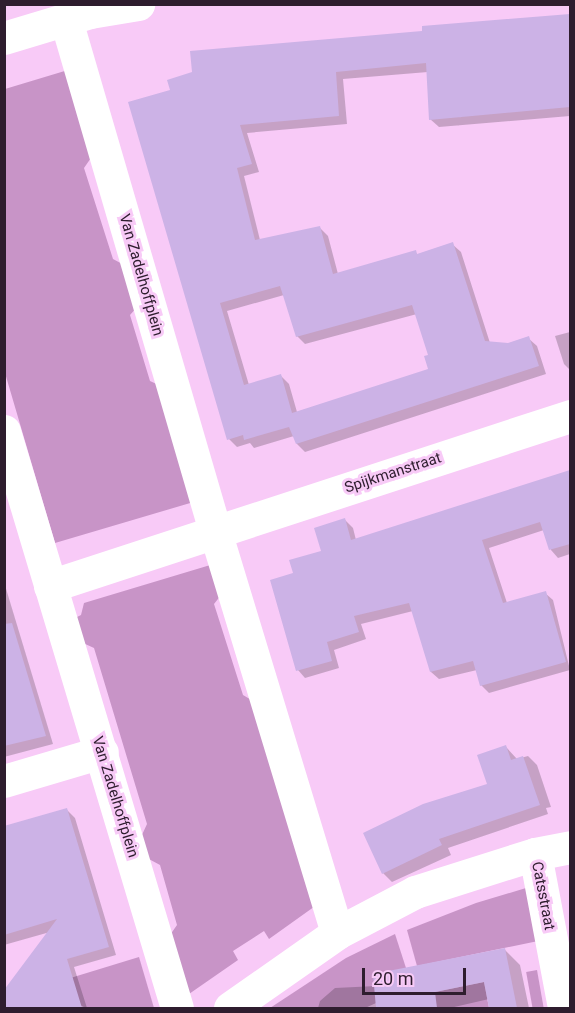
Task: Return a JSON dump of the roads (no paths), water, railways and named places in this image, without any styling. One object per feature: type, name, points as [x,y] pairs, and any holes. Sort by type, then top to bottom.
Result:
[{"type":"street","points":[[4,38],[90,12],[138,4]]},
{"type":"street","name":"Van Zadelhoffplein","points":[[66,20],[215,531],[337,933]]},
{"type":"street","name":"Spijkmanstraat","points":[[215,531],[570,416]]},
{"type":"street","name":"Van Zadelhoffplein","points":[[4,431],[177,1008]]},
{"type":"street","points":[[50,586],[215,531]]},
{"type":"street","points":[[4,781],[102,752]]},
{"type":"street","points":[[230,1008],[337,933],[415,892],[535,854],[570,847]]},
{"type":"street","name":"Catsstraat","points":[[535,854],[564,1008]]}]
